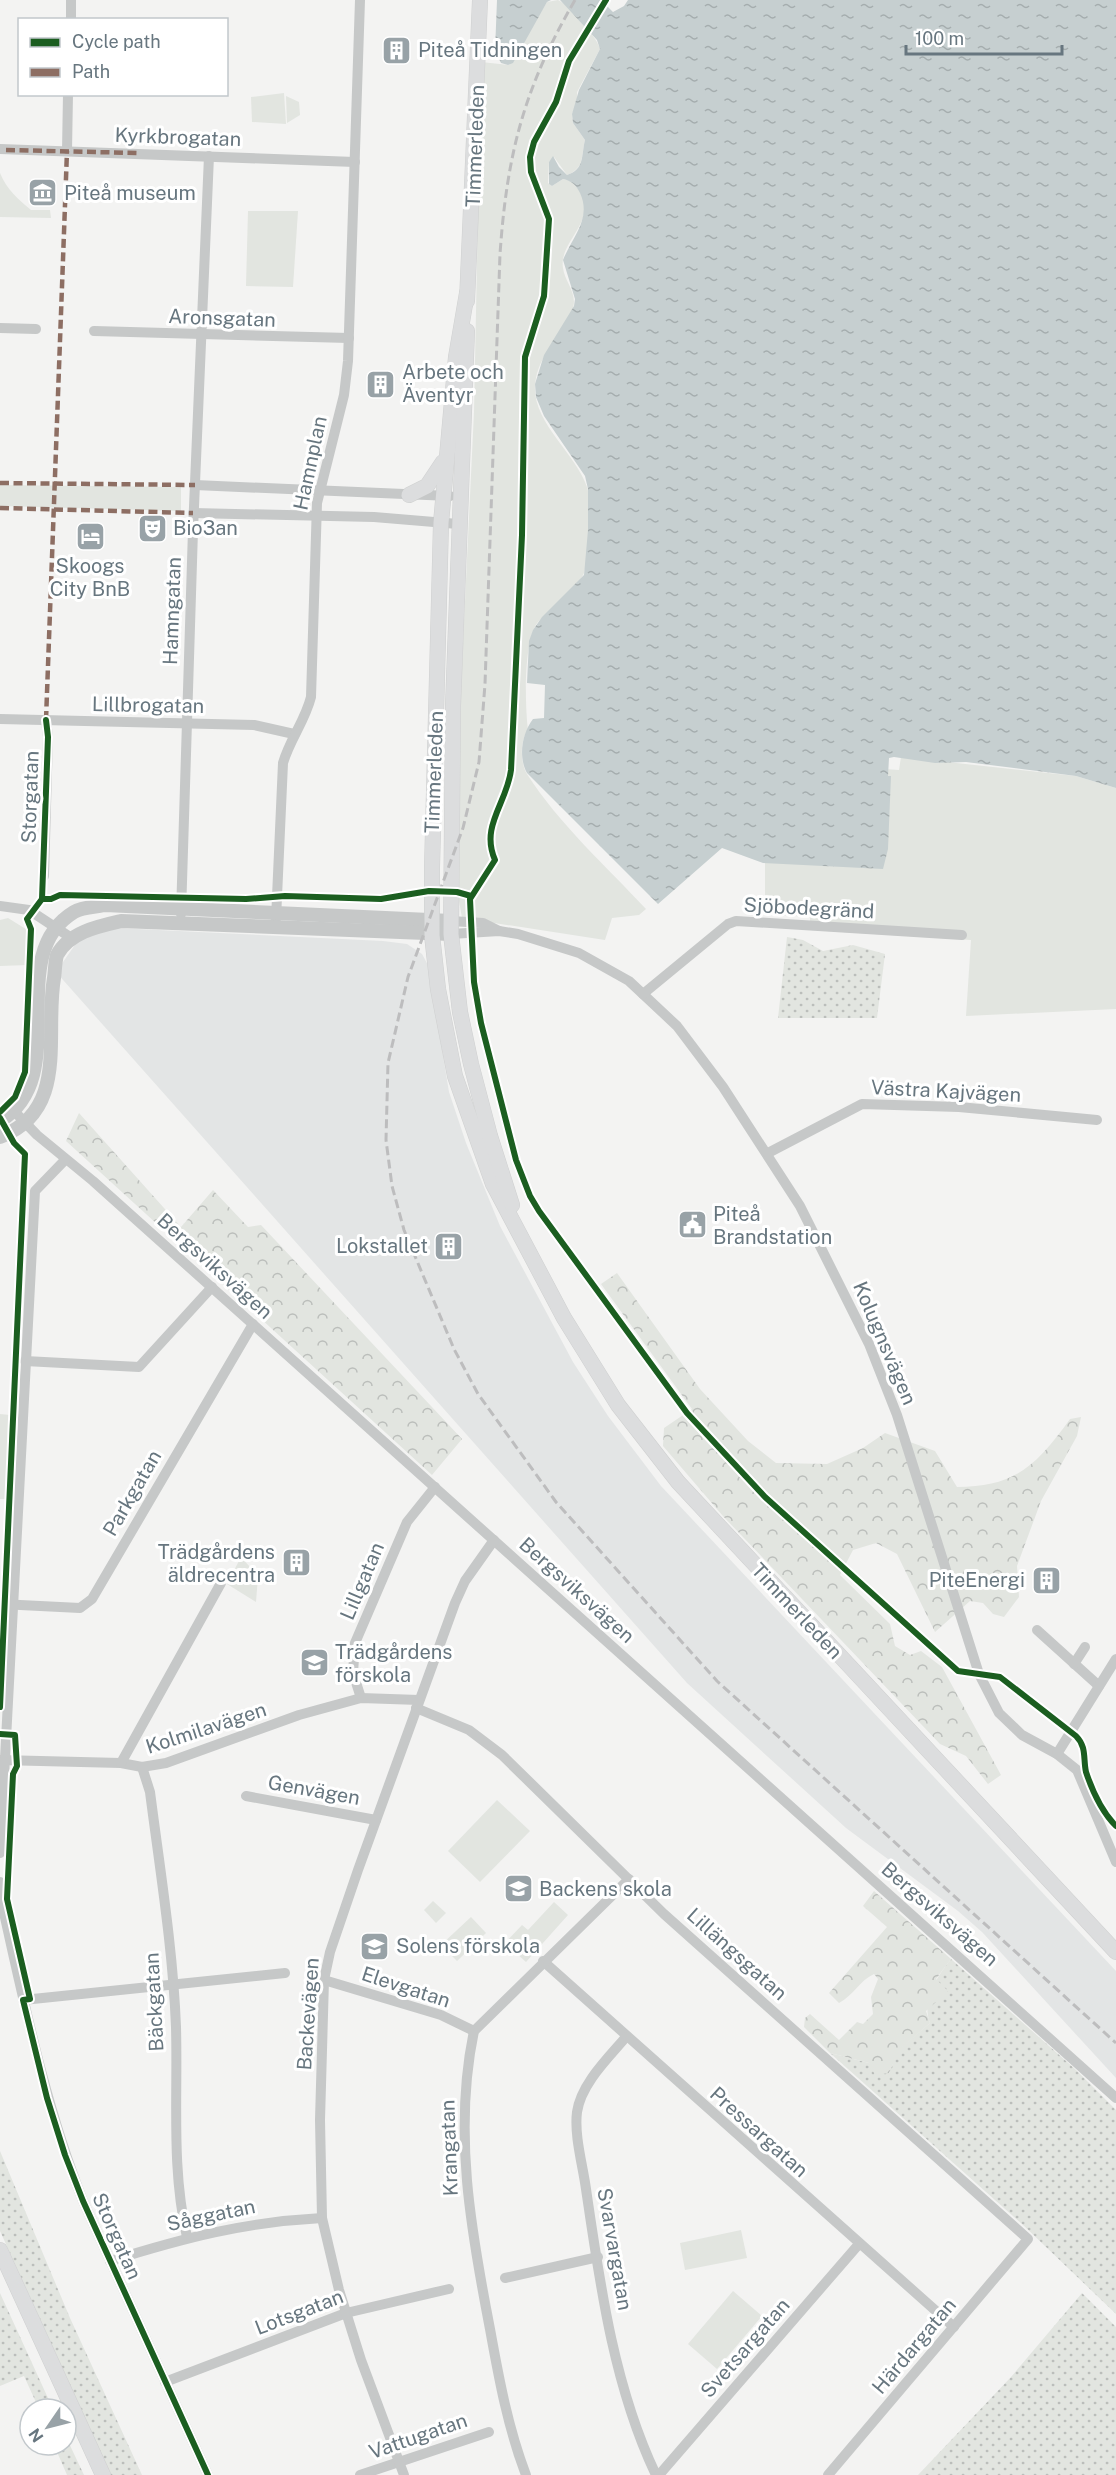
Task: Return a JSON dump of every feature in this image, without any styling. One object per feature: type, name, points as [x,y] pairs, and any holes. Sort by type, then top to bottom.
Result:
[{"type":"main road","name":"Timmerleden","points":[[480,0],[458,524],[451,781],[451,927],[460,1012],[471,1064],[490,1136],[523,1236]]},
{"type":"main road","name":"Timmerleden","points":[[467,293],[456,357],[441,523],[432,814],[432,927],[438,988],[455,1076],[493,1184],[523,1236],[564,1318],[618,1405],[678,1482],[1116,1952]]},
{"type":"main road","points":[[409,495],[428,486],[435,478],[448,451]]},
{"type":"main road","points":[[0,2250],[103,2475]]},
{"type":"street","points":[[70,18],[71,0]]},
{"type":"street","name":"Hamnplan","points":[[275,928],[284,764],[294,734],[307,715],[312,697],[316,517],[320,491],[344,395],[349,338],[360,0]]},
{"type":"street","points":[[67,151],[68,96]]},
{"type":"street","name":"Kyrkbrogatan","points":[[0,150],[355,162]]},
{"type":"street","name":"Hamngatan","points":[[181,924],[193,513],[209,156]]},
{"type":"street","points":[[0,328],[36,329]]},
{"type":"street","name":"Aronsgatan","points":[[94,331],[349,338]]},
{"type":"street","points":[[195,485],[460,497]]},
{"type":"street","points":[[193,513],[374,517],[458,524]]},
{"type":"street","name":"Lillbrogatan","points":[[0,719],[254,725],[294,734]]},
{"type":"street","name":"Storgatan","points":[[44,876],[48,737],[46,720]]},
{"type":"street","points":[[0,1121],[15,1109],[28,1090],[34,1068],[41,955],[51,933],[75,911],[105,905],[276,914],[432,927]]},
{"type":"street","points":[[1,906],[29,910],[73,939]]},
{"type":"street","points":[[0,1137],[25,1123],[41,1104],[50,1070],[52,985],[57,955],[73,939],[91,928],[121,921],[275,928],[451,927]]},
{"type":"street","name":"Sjöbodegränd","points":[[643,994],[728,924],[736,921],[962,935]]},
{"type":"street","name":"Kolugnsvägen","points":[[451,927],[518,934],[579,953],[629,981],[677,1026],[723,1087],[768,1153],[814,1232],[869,1344],[897,1415],[979,1674],[999,1713],[1023,1735],[1057,1754],[1077,1770],[1116,1862]]},
{"type":"street","name":"Västra Kajvägen","points":[[768,1153],[862,1104],[969,1108],[1097,1120]]},
{"type":"street","name":"Bergsviksvägen","points":[[15,1109],[25,1123],[65,1160],[93,1181],[212,1287],[1116,2097]]},
{"type":"street","points":[[0,1853],[2,1760],[13,1605],[35,1191],[65,1160]]},
{"type":"street","points":[[25,1361],[139,1367],[212,1287]]},
{"type":"street","name":"Parkgatan","points":[[0,1604],[80,1608],[92,1599],[253,1324]]},
{"type":"street","name":"Lillgatan","points":[[361,1698],[353,1673],[355,1643],[407,1522],[435,1487]]},
{"type":"street","name":"Backevägen","points":[[404,2475],[346,2313],[322,2218],[320,2120],[324,1980],[330,1952],[376,1820],[465,1581],[494,1540]]},
{"type":"street","points":[[121,1763],[221,1583]]},
{"type":"street","points":[[1037,1630],[1099,1686]]},
{"type":"street","points":[[1074,1664],[1085,1647]]},
{"type":"street","points":[[1057,1754],[1116,1659]]},
{"type":"street","name":"Kolmilavägen","points":[[2,1760],[121,1763],[142,1767],[166,1763],[299,1715],[361,1698],[418,1704]]},
{"type":"street","name":"Lillängsgatan","points":[[418,1704],[469,1730],[502,1755],[664,1914],[1028,2239]]},
{"type":"street","name":"Bäckgatan","points":[[142,1767],[150,1792],[173,1985],[177,2149],[181,2210],[187,2236]]},
{"type":"street","name":"Genvägen","points":[[246,1796],[376,1820]]},
{"type":"street","points":[[474,2031],[629,1879]]},
{"type":"street","name":"Storgatan","points":[[0,1882],[4,1913],[23,2000],[47,2098],[65,2155],[110,2261],[208,2475]]},
{"type":"street","name":"Pressargatan","points":[[543,1961],[954,2327]]},
{"type":"street","points":[[23,2000],[285,1973]]},
{"type":"street","name":"Elevgatan","points":[[324,1980],[441,2015],[474,2031]]},
{"type":"street","name":"Krangatan","points":[[474,2031],[465,2085],[464,2155],[473,2240],[501,2386],[516,2449],[526,2475]]},
{"type":"street","name":"Svarvargatan","points":[[626,2037],[582,2095],[577,2113],[597,2257],[624,2390],[638,2438],[657,2475]]},
{"type":"street","name":"Såggatan","points":[[110,2261],[187,2236],[244,2224],[322,2218]]},
{"type":"street","name":"Härdargatan","points":[[828,2475],[1028,2239]]},
{"type":"street","name":"Svetsargatan","points":[[657,2475],[859,2244]]},
{"type":"street","points":[[505,2278],[597,2257]]},
{"type":"street","name":"Lotsgatan","points":[[165,2382],[346,2313],[448,2289]]},
{"type":"street","name":"Vattugatan","points":[[360,2475],[399,2464],[489,2432]]},
{"type":"shaded area","points":[[117,928],[383,941],[407,944],[422,954],[428,965],[449,1092],[466,1143],[500,1226],[573,1362],[608,1416],[661,1486],[1116,1971],[1116,2078],[982,1932],[958,1911],[846,1828],[687,1683],[56,972],[77,942],[96,931]]},
{"type":"green space","points":[[558,0],[582,22],[600,49],[577,92],[577,102],[572,114],[573,123],[585,140],[580,165],[567,175],[554,157],[549,162],[548,183],[552,186],[563,179],[571,181],[581,194],[585,206],[579,227],[563,257],[564,273],[573,294],[574,305],[568,320],[542,360],[536,378],[535,393],[538,407],[545,421],[573,461],[587,487],[590,530],[586,565],[582,578],[538,622],[533,631],[527,658],[528,730],[523,740],[522,758],[527,774],[553,810],[646,909],[639,915],[612,918],[605,940],[462,918],[459,901],[460,707],[474,412],[481,62],[509,65],[547,2]]},
{"type":"green space","points":[[284,93],[286,124],[252,122],[251,97]]},
{"type":"green space","points":[[286,96],[299,102],[300,115],[287,123]]},
{"type":"green space","points":[[0,173],[9,189],[31,210],[50,210],[51,218],[0,217]]},
{"type":"green space","points":[[248,211],[298,211],[293,287],[246,286]]},
{"type":"green space","points":[[0,485],[181,487],[181,511],[0,506]]},
{"type":"green space","points":[[901,757],[1076,776],[1116,788],[1116,1009],[966,1016],[971,940],[810,930],[810,917],[765,914],[765,858],[884,769],[899,770]]},
{"type":"green space","points":[[8,918],[29,931],[28,965],[0,966],[0,920]]},
{"type":"green space","points":[[787,937],[803,940],[823,951],[853,945],[885,954],[877,1018],[778,1018]]},
{"type":"green space","points":[[79,1113],[181,1227],[213,1190],[248,1227],[261,1225],[462,1439],[432,1475],[66,1141]]},
{"type":"green space","points":[[617,1273],[700,1389],[748,1441],[776,1463],[827,1464],[863,1448],[885,1433],[935,1451],[957,1487],[977,1486],[1010,1478],[1023,1470],[1047,1449],[1070,1419],[1081,1417],[1077,1436],[1041,1501],[1017,1566],[1019,1597],[1004,1617],[993,1614],[983,1603],[970,1601],[935,1632],[897,1554],[876,1543],[853,1550],[840,1575],[890,1624],[895,1646],[910,1655],[921,1651],[942,1667],[1001,1775],[988,1784],[966,1756],[940,1744],[722,1515],[663,1446],[664,1428],[692,1409],[601,1284]]},
{"type":"green space","points":[[0,1414],[10,1415],[7,1499],[0,1499]]},
{"type":"green space","points":[[241,1557],[258,1576],[256,1602],[227,1584]]},
{"type":"green space","points":[[497,1800],[530,1831],[480,1882],[448,1851]]},
{"type":"green space","points":[[874,1891],[951,1959],[936,1979],[948,1991],[926,2011],[930,2023],[899,2050],[889,2073],[875,2075],[869,2063],[830,2053],[804,2027],[805,2018],[810,2014],[839,2040],[857,2022],[863,2024],[873,2014],[871,1997],[878,1979],[874,1974],[839,2003],[829,1993],[887,1927],[863,1906]]},
{"type":"green space","points":[[433,1901],[446,1913],[436,1923],[424,1910]]},
{"type":"green space","points":[[554,1902],[568,1915],[526,1962],[505,1943],[522,1925],[528,1930]]},
{"type":"green space","points":[[471,1917],[486,1933],[457,1961],[441,1945]]},
{"type":"green space","points":[[951,1959],[1075,2069],[1116,2110],[1116,2314],[1022,2224],[830,2053],[869,2063],[889,2073],[898,2050],[930,2023],[929,1997],[936,1981]]},
{"type":"green space","points":[[0,2151],[70,2318],[142,2475],[111,2475],[78,2402],[78,2397],[76,2397],[0,2231]]},
{"type":"green space","points":[[741,2230],[747,2258],[685,2270],[680,2243]]},
{"type":"green space","points":[[733,2291],[762,2316],[717,2369],[688,2344]]},
{"type":"green space","points":[[0,2293],[48,2397],[34,2397],[24,2376],[0,2386]]},
{"type":"green space","points":[[1082,2293],[1116,2327],[1116,2475],[918,2475],[1011,2377]]},
{"type":"green space","points":[[59,2457],[75,2457],[84,2475],[67,2475]]},
{"type":"water","points":[[497,0],[551,0],[547,2],[513,63],[508,65],[501,63],[495,51]]},
{"type":"water","points":[[560,0],[601,0],[613,12],[624,6],[628,0],[1116,0],[1116,788],[1076,776],[966,762],[935,763],[889,758],[888,776],[891,776],[888,849],[883,869],[763,863],[722,848],[658,904],[527,773],[524,767],[522,745],[533,719],[544,718],[545,685],[527,683],[529,641],[542,617],[584,575],[588,530],[588,489],[585,476],[544,416],[536,397],[535,384],[544,355],[574,306],[575,299],[563,260],[579,228],[584,211],[580,193],[573,184],[563,179],[552,186],[549,184],[549,162],[553,156],[567,175],[580,166],[585,140],[573,123],[572,114],[579,90],[600,49],[597,40]]},
{"type":"railway","points":[[575,0],[557,32],[531,92],[513,152],[508,184],[500,254],[485,684],[479,762],[463,828],[408,977],[388,1063],[386,1140],[392,1186],[404,1230],[454,1349],[478,1394],[556,1502],[717,1681],[1116,2043]]},
{"type":"marked path","points":[[6,150],[138,153]]},
{"type":"marked path","points":[[46,720],[67,151]]},
{"type":"marked path","points":[[0,483],[195,485]]},
{"type":"marked path","points":[[0,508],[193,513]]},
{"type":"cycle path","points":[[606,0],[569,61],[556,102],[534,142],[530,157],[531,172],[549,219],[544,296],[525,357],[522,535],[511,770],[509,782],[492,825],[491,848],[495,860],[470,899],[474,982],[481,1023],[516,1160],[530,1196],[539,1211],[687,1413],[765,1497],[958,1671],[1000,1677],[1076,1736],[1083,1749],[1086,1772],[1094,1793],[1116,1826]]},
{"type":"cycle path","points":[[0,1112],[15,1097],[25,1072],[31,929],[27,919],[42,899],[48,737],[46,720]]},
{"type":"cycle path","points":[[42,899],[51,899],[60,895],[246,899],[285,896],[381,899],[429,891],[457,892],[471,896]]},
{"type":"cycle path","points":[[0,1118],[14,1143],[25,1154],[0,1707]]},
{"type":"cycle path","points":[[0,1734],[15,1735],[17,1766],[13,1774],[7,1899],[30,1999],[23,2000],[47,2098],[65,2155],[83,2201],[208,2475]]},
{"type":"place","name":"Piteå Tidningen","points":[[397,50]]},
{"type":"place","name":"Piteå museum","points":[[43,193]]},
{"type":"place","name":"Arbete och Äventyr","points":[[381,384]]},
{"type":"place","name":"Bio3an","points":[[152,528]]},
{"type":"place","name":"Skoogs City BnB","points":[[90,536]]},
{"type":"place","name":"Piteå Brandstation","points":[[692,1225]]},
{"type":"place","name":"Lokstallet","points":[[449,1246]]},
{"type":"place","name":"Trädgårdens äldrecentra","points":[[296,1563]]},
{"type":"place","name":"PiteEnergi","points":[[1046,1580]]},
{"type":"place","name":"Trädgårdens förskola","points":[[314,1663]]},
{"type":"place","name":"Backens skola","points":[[518,1889]]},
{"type":"place","name":"Solens förskola","points":[[375,1946]]}]
